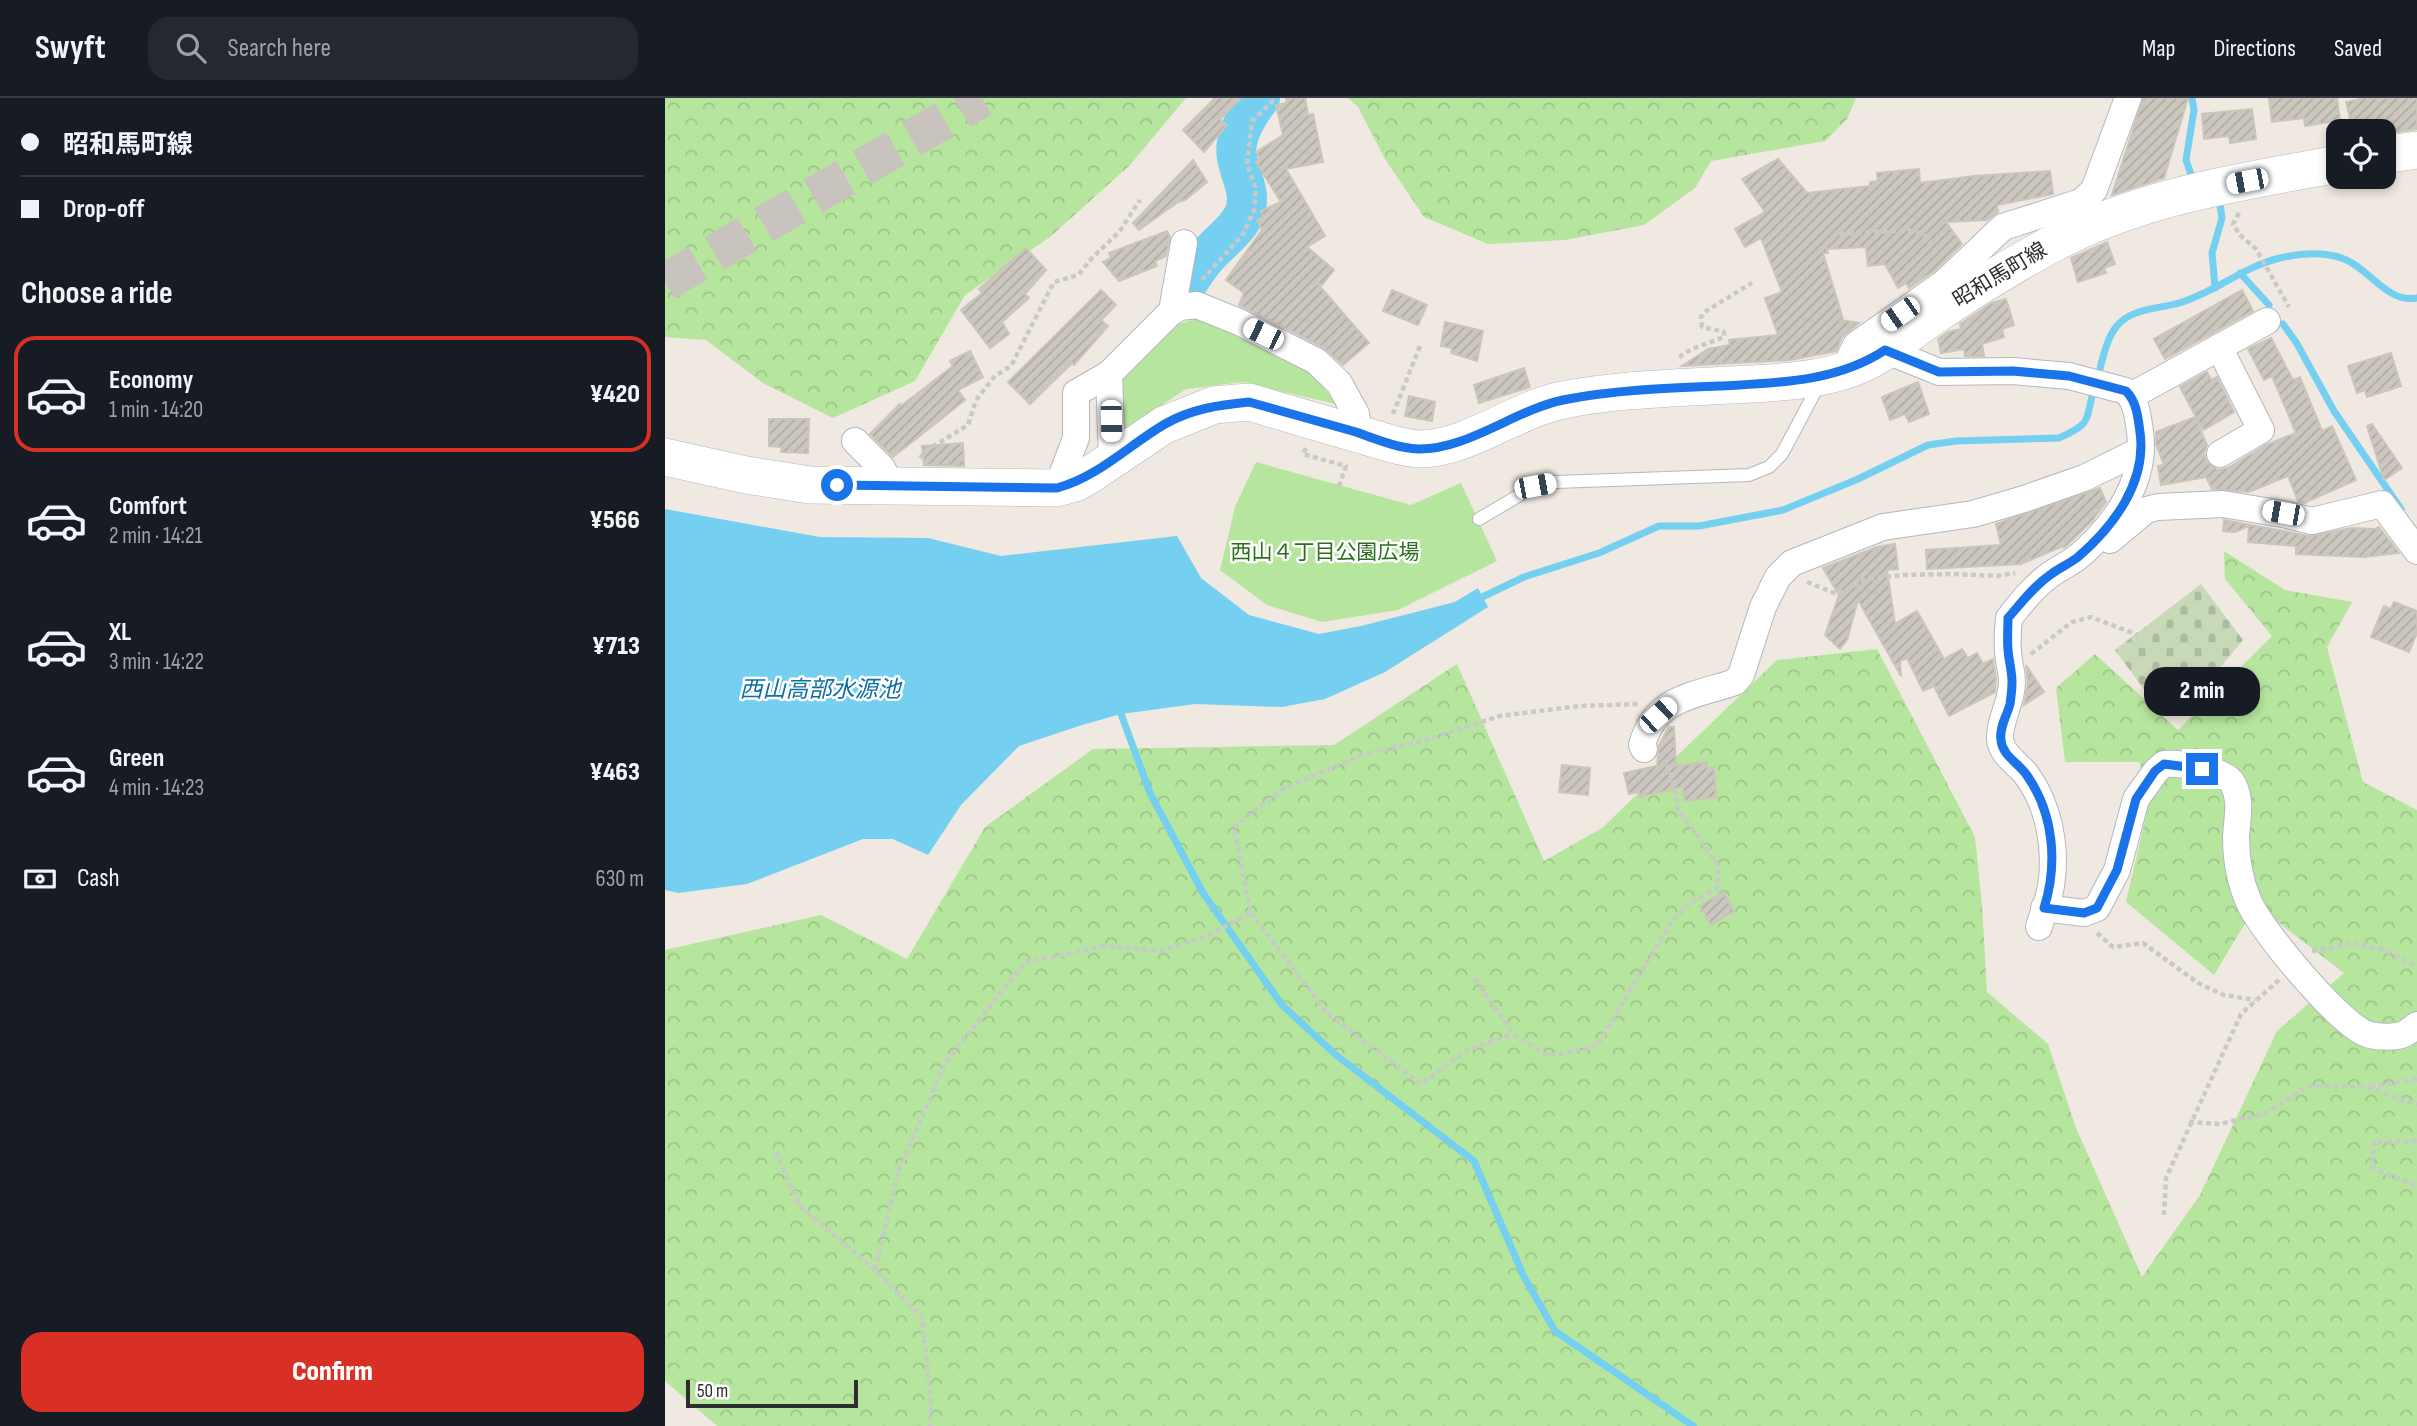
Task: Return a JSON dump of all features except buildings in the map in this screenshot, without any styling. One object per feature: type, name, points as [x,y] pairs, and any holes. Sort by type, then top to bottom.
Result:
[{"type":"main road","points":[[2396,153],[2417,150]]},
{"type":"main road","name":"昭和馬町線","points":[[665,457],[747,475],[810,485],[1057,488],[1075,483],[1164,425],[1186,414],[1214,405],[1249,402],[1357,424],[1413,449],[1433,448],[1467,438],[1560,401],[1595,395],[1770,383],[1833,373],[1866,362],[1949,306],[2055,242],[2128,211],[2203,189],[2326,166]]},
{"type":"main road","name":"昭和馬町線","points":[[665,468],[701,465]]},
{"type":"street","points":[[1833,373],[1851,355],[1856,345],[1954,274],[2003,227],[2081,202],[2094,190],[2128,98]]},
{"type":"street","points":[[1057,488],[1076,438],[1076,393],[1109,374],[1185,308],[1184,243]]},
{"type":"street","points":[[1185,308],[1239,322],[1316,361],[1339,383],[1357,424]]},
{"type":"street","points":[[2131,396],[2267,321]]},
{"type":"street","points":[[2219,347],[2261,430],[2220,454]]},
{"type":"street","points":[[1885,350],[1939,372],[2013,371],[2069,376],[2126,391],[2131,396],[2138,414],[2140,468],[2113,523],[2075,559]]},
{"type":"street","points":[[1109,374],[1112,460]]},
{"type":"street","points":[[855,441],[898,485]]},
{"type":"street","points":[[1644,749],[1642,745],[1646,730],[1671,703],[1735,682],[1741,675],[1763,607],[1778,577],[1792,563],[1870,530],[1973,514],[2024,499],[2084,478],[2141,450]]},
{"type":"street","points":[[2416,547],[2382,504],[2312,521],[2283,513],[2223,504],[2177,505],[2146,510],[2096,551],[2075,559],[2049,575],[2008,618],[2012,680],[2010,703],[2003,720],[2000,740],[2004,751],[2027,776],[2043,807],[2050,832],[2053,859],[2051,887],[2042,918],[2084,913],[2097,908],[2117,870],[2136,799],[2155,771],[2164,764],[2202,769],[2225,776],[2233,782],[2239,807],[2237,859],[2248,901],[2296,967],[2341,1018],[2367,1035],[2402,1036],[2417,1026]]},
{"type":"lane","points":[[1479,519],[1535,486],[1556,482],[1749,475],[1769,467],[1782,454],[1815,392],[1833,373]]},
{"type":"path","points":[[1185,308],[1200,282],[1243,234],[1254,209],[1256,189],[1247,165],[1252,121],[1274,100]]},
{"type":"path","points":[[898,485],[927,450],[968,425],[976,400],[995,376],[1011,366],[1054,282],[1078,275],[1119,232],[1140,200]]},
{"type":"path","points":[[2239,206],[2239,214],[2233,224],[2240,235],[2256,249],[2270,273]]},
{"type":"path","points":[[1840,234],[1907,229],[1924,234],[1954,274]]},
{"type":"path","points":[[1677,388],[1677,359],[1692,349],[1724,337],[1724,332],[1702,327],[1701,317],[1706,311],[1752,283]]},
{"type":"path","points":[[1357,424],[1391,422],[1420,346]]},
{"type":"path","points":[[1783,572],[1837,594],[1867,579],[1903,575],[1997,576],[2034,570],[2049,575]]},
{"type":"path","points":[[2010,668],[2072,622],[2091,617],[2138,635]]},
{"type":"path","points":[[1513,1034],[1468,1050],[1421,1084],[1328,1014],[1251,914],[1234,827],[1283,789],[1362,755],[1426,740],[1500,716],[1579,706],[1671,703]]},
{"type":"path","points":[[1475,979],[1513,1034],[1548,1056],[1597,1046],[1671,922],[1689,904],[1717,888],[1718,865],[1678,809],[1670,769],[1644,749]]},
{"type":"path","points":[[875,1270],[898,1172],[945,1063],[1025,962],[1105,946],[1162,951],[1207,936],[1251,914]]},
{"type":"path","points":[[2091,927],[2113,947],[2143,943],[2199,983],[2224,995],[2256,1000]]},
{"type":"path","points":[[2164,1215],[2165,1178],[2241,1014],[2312,951],[2353,943],[2385,950],[2417,967]]},
{"type":"path","points":[[2189,1122],[2220,1124],[2266,1113],[2309,1086],[2367,1087],[2417,1079]]},
{"type":"path","points":[[2367,1087],[2417,1105]]},
{"type":"path","points":[[2417,1141],[2374,1142],[2372,1168],[2417,1186]]},
{"type":"path","points":[[776,1152],[799,1205],[875,1270],[922,1318],[931,1399],[930,1426]]},
{"type":"green space","points":[[665,98],[1186,98],[1130,165],[1050,237],[965,295],[915,381],[833,418],[763,383],[706,340],[665,337]]},
{"type":"green space","points":[[1348,98],[1856,98],[1847,119],[1825,141],[1711,161],[1695,188],[1644,225],[1565,240],[1488,244],[1424,217],[1385,159],[1358,107]]},
{"type":"green space","points":[[1201,317],[1313,370],[1335,404],[1243,382],[1186,389],[1123,431],[1119,380],[1173,326]]},
{"type":"green space","name":"西山４丁目公園広場","points":[[1256,462],[1411,505],[1461,483],[1497,561],[1398,610],[1322,622],[1267,605],[1220,570],[1235,507]]},
{"type":"green space","points":[[2224,551],[2285,590],[2352,602],[2327,647],[2363,782],[2417,810],[2417,1426],[717,1426],[665,1381],[665,950],[821,915],[907,959],[985,827],[1093,749],[1334,745],[1457,664],[1544,861],[1602,828],[1777,660],[1877,649],[1975,837],[1987,992],[2048,1044],[2076,1128],[2142,1277],[2200,1195],[2277,1031],[2344,973],[2256,905],[2214,975],[2126,902],[2147,812],[2140,762],[2065,762],[2056,688],[2095,654],[2178,730],[2272,636],[2225,579]]},
{"type":"green space","points":[[2201,584],[2243,640],[2201,691],[2148,695],[2115,650]]},
{"type":"water","name":"西山高部水源池","points":[[665,509],[820,537],[928,538],[1001,556],[1177,536],[1201,578],[1249,615],[1319,634],[1455,602],[1478,588],[1488,607],[1385,672],[1325,699],[1282,707],[1195,704],[1121,714],[1019,746],[961,805],[928,855],[893,839],[863,839],[747,884],[678,893],[665,890]]},
{"type":"waterway","points":[[1183,290],[1204,260],[1234,229],[1244,214],[1247,194],[1236,153],[1238,136],[1260,98]]},
{"type":"waterway","points":[[2192,98],[2194,110],[2186,160],[2192,177]]},
{"type":"waterway","points":[[2215,288],[2212,253],[2222,218],[2219,198]]},
{"type":"waterway","points":[[2098,377],[2110,338],[2116,327],[2129,316],[2192,299],[2251,268],[2276,259],[2305,254],[2335,256],[2357,266],[2395,295],[2417,298]]},
{"type":"waterway","points":[[2240,273],[2269,305]]},
{"type":"waterway","points":[[2283,324],[2296,342],[2334,411],[2401,509]]},
{"type":"waterway","points":[[1476,600],[1524,577],[1599,553],[1659,526],[1699,526],[1783,510],[1858,479],[1928,445],[1956,441],[2059,438],[2078,428],[2086,420],[2094,388]]},
{"type":"waterway","points":[[1121,714],[1150,793],[1203,893],[1282,1005],[1336,1055],[1474,1161],[1524,1277],[1555,1331],[1693,1426]]},
{"type":"tunnel","points":[[665,282],[982,98]]},
{"type":"route","points":[[837,485],[1057,488],[1088,476],[1164,425],[1214,405],[1249,402],[1392,444],[1425,449],[1467,438],[1560,401],[1595,395],[1770,383],[1817,377],[1849,369],[1885,350],[1939,372],[2013,371],[2069,376],[2126,391],[2131,396],[2138,414],[2142,443],[2140,468],[2113,523],[2075,559],[2049,575],[2008,618],[2012,680],[2010,703],[2003,720],[2000,740],[2004,751],[2027,776],[2043,807],[2050,832],[2053,859],[2051,887],[2044,908],[2084,913],[2097,908],[2117,870],[2136,799],[2155,771],[2164,764],[2202,769]]}]
